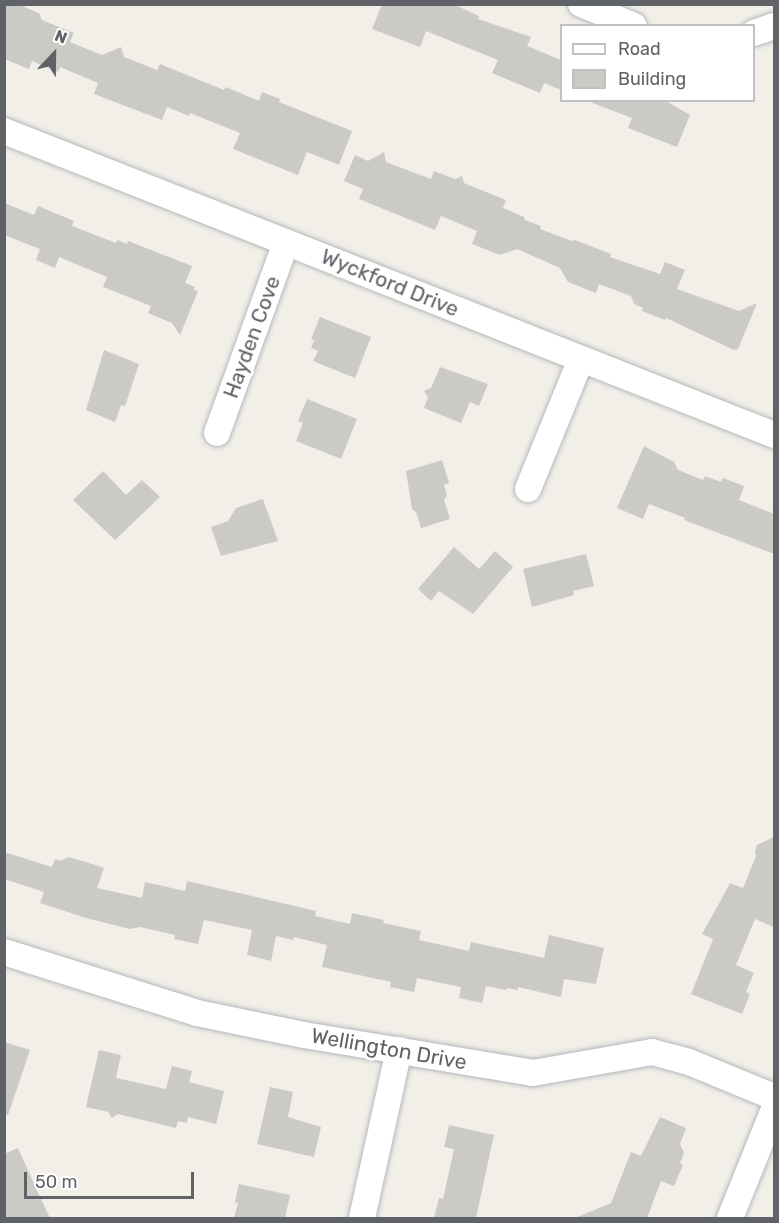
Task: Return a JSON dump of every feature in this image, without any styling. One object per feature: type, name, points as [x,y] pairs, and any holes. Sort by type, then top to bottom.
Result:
[{"type":"street","points":[[581,4],[629,24]]},
{"type":"street","points":[[755,32],[774,26]]},
{"type":"street","name":"Wyckford Drive","points":[[4,130],[774,435]]},
{"type":"street","name":"Hayden Cove","points":[[217,433],[286,242]]},
{"type":"street","points":[[528,489],[581,359]]},
{"type":"street","name":"Wellington Drive","points":[[4,952],[197,1012],[533,1073],[652,1052],[690,1062],[774,1097]]},
{"type":"street","points":[[362,1218],[399,1050]]},
{"type":"street","points":[[730,1218],[774,1109]]},
{"type":"building","points":[[4,4],[17,4],[39,13],[42,20],[74,33],[70,42],[102,55],[121,47],[124,57],[157,70],[160,64],[224,90],[226,87],[259,101],[262,92],[280,99],[279,102],[352,131],[339,165],[307,152],[298,175],[233,149],[240,133],[190,113],[189,116],[167,107],[162,120],[94,94],[98,83],[60,67],[58,72],[32,61],[29,69],[4,59]]},
{"type":"building","points":[[382,4],[453,4],[479,16],[478,19],[531,37],[527,46],[560,60],[560,90],[544,83],[540,93],[492,73],[498,60],[426,31],[420,47],[372,29]]},
{"type":"building","points":[[590,102],[667,102],[690,115],[677,147],[628,128],[632,118]]},
{"type":"building","points":[[384,152],[386,162],[431,179],[434,171],[455,179],[462,176],[464,183],[506,200],[503,208],[541,226],[540,229],[611,254],[610,257],[660,274],[665,262],[685,270],[677,289],[739,311],[757,303],[738,349],[734,350],[666,318],[665,320],[642,311],[643,308],[634,304],[631,296],[599,284],[596,293],[568,282],[560,268],[517,249],[500,255],[472,244],[477,231],[441,216],[435,230],[359,199],[363,189],[344,181],[355,155],[368,161]]},
{"type":"building","points":[[4,203],[34,215],[38,206],[74,221],[72,226],[116,243],[117,240],[127,244],[128,241],[192,266],[185,283],[195,287],[194,290],[198,291],[180,335],[172,323],[148,313],[151,306],[103,287],[107,277],[59,257],[55,268],[36,260],[40,249],[4,235]]},
{"type":"building","points":[[320,317],[371,337],[355,378],[313,361],[318,351],[311,348],[314,340],[311,339]]},
{"type":"building","points":[[104,350],[139,364],[125,406],[121,405],[115,422],[86,410]]},
{"type":"building","points":[[440,367],[488,384],[479,406],[470,402],[461,423],[424,408],[428,397],[424,391],[431,388]]},
{"type":"building","points":[[307,399],[357,419],[341,459],[296,441],[303,423],[298,421]]},
{"type":"building","points":[[644,446],[674,462],[678,470],[703,480],[705,476],[721,482],[723,478],[744,486],[739,500],[774,514],[774,554],[684,520],[685,518],[649,504],[643,519],[617,508]]},
{"type":"building","points":[[442,460],[449,483],[444,485],[447,495],[444,500],[450,519],[421,528],[416,512],[412,509],[406,471]]},
{"type":"building","points":[[103,471],[126,495],[142,480],[160,497],[115,540],[73,500]]},
{"type":"building","points":[[263,499],[278,541],[221,556],[211,527],[228,521],[236,508]]},
{"type":"building","points":[[454,547],[479,569],[495,551],[513,567],[473,614],[439,591],[431,601],[418,589]]},
{"type":"building","points":[[586,554],[594,586],[573,591],[574,595],[532,607],[523,569]]},
{"type":"building","points":[[774,837],[774,927],[755,919],[736,965],[754,973],[746,992],[750,994],[742,1014],[691,994],[713,939],[702,934],[730,883],[743,888],[756,856],[757,845]]},
{"type":"building","points":[[4,852],[52,867],[55,859],[61,861],[68,857],[104,868],[97,888],[142,898],[145,882],[185,891],[187,881],[316,911],[315,916],[350,924],[352,913],[384,920],[383,923],[421,931],[419,940],[469,951],[471,942],[544,958],[549,935],[604,948],[596,984],[564,979],[561,997],[518,987],[518,990],[507,988],[506,990],[486,986],[482,1003],[459,998],[461,987],[417,978],[414,992],[390,987],[391,982],[322,967],[327,945],[294,937],[293,940],[276,936],[271,961],[247,955],[252,930],[204,920],[198,944],[174,939],[175,935],[140,927],[130,929],[86,918],[40,903],[44,892],[4,879]]},
{"type":"building","points":[[4,1042],[30,1050],[8,1115],[4,1114]]},
{"type":"building","points":[[99,1050],[121,1055],[116,1078],[166,1089],[172,1066],[192,1071],[189,1082],[224,1091],[216,1124],[188,1117],[187,1123],[178,1121],[176,1128],[118,1114],[112,1118],[108,1112],[86,1107]]},
{"type":"building","points":[[270,1087],[293,1092],[288,1117],[321,1127],[314,1157],[257,1144]]},
{"type":"building","points":[[660,1117],[686,1128],[680,1144],[684,1153],[680,1163],[683,1165],[674,1186],[661,1181],[647,1218],[575,1218],[611,1203],[631,1152],[641,1156]]},
{"type":"building","points":[[449,1125],[494,1135],[476,1218],[434,1218],[439,1198],[443,1199],[454,1149],[444,1147]]},
{"type":"building","points":[[18,1148],[50,1218],[4,1218],[4,1154]]},
{"type":"building","points":[[239,1184],[290,1195],[285,1218],[234,1218]]}]
